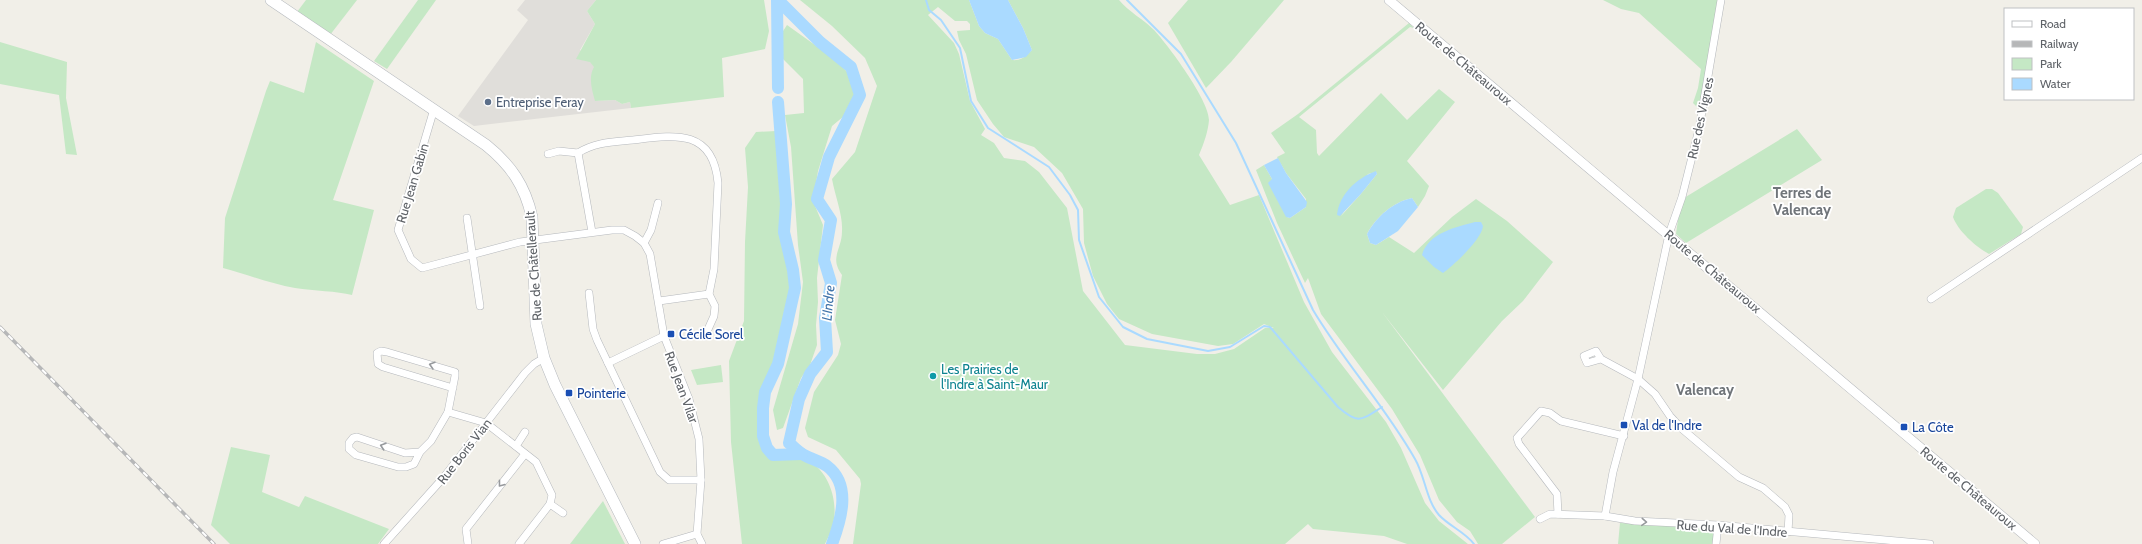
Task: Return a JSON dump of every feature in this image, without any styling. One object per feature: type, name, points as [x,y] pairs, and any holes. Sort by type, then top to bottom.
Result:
[{"type":"main road","name":"Rue de Châtellerault","points":[[271,0],[486,145],[508,164],[517,176],[529,202],[534,239],[536,324],[544,358],[555,385],[635,544]]},
{"type":"street","name":"Route de Châteauroux","points":[[1389,0],[2035,544]]},
{"type":"street","name":"Rue des Vignes","points":[[1668,234],[1682,197],[1699,129],[1721,0]]},
{"type":"street","name":"Rue Jean Gabin","points":[[434,109],[398,230],[411,259],[422,268],[534,239]]},
{"type":"street","points":[[548,154],[564,151],[578,154],[596,144],[669,136],[680,136],[690,139],[706,151],[713,160],[718,183],[714,269],[709,294],[715,306],[714,316],[705,336]]},
{"type":"street","points":[[578,154],[592,232]]},
{"type":"street","points":[[1931,299],[2011,246],[2067,206],[2092,193],[2142,158]]},
{"type":"street","points":[[534,239],[624,230],[644,243],[651,230],[657,212],[658,203]]},
{"type":"street","points":[[468,218],[480,306]]},
{"type":"street","points":[[1605,516],[1613,472],[1624,436],[1638,379],[1668,234]]},
{"type":"street","name":"Rue Jean Vilar","points":[[644,243],[650,254],[664,336],[695,420],[699,439],[701,480],[697,534]]},
{"type":"street","points":[[589,293],[593,329],[660,472],[669,480],[701,480]]},
{"type":"street","points":[[659,301],[709,294]]},
{"type":"street","points":[[608,363],[664,336]]},
{"type":"street","points":[[420,452],[405,453],[357,437],[353,438],[349,443],[349,449],[356,455],[398,467],[406,467],[414,464],[420,452],[432,440],[448,412],[453,388],[455,372],[387,352],[381,351],[377,353],[378,364],[383,368],[453,388]]},
{"type":"street","name":"Rue Boris Vian","points":[[384,544],[444,477],[525,373],[534,364],[544,358]]},
{"type":"street","points":[[1601,359],[1638,379],[1655,394],[1670,416],[1681,428],[1739,477],[1763,488],[1785,507],[1789,515],[1788,532]]},
{"type":"street","points":[[1558,514],[1557,494],[1519,444],[1517,438],[1541,411],[1550,413],[1561,421],[1624,436]]},
{"type":"street","points":[[448,412],[486,423],[536,462],[552,495],[550,504],[519,544]]},
{"type":"street","points":[[516,446],[525,432]]},
{"type":"street","points":[[468,544],[466,529],[525,454]]},
{"type":"street","points":[[550,504],[562,512]]},
{"type":"street","name":"Rue du Val de l'Indre","points":[[1540,519],[1550,514],[1605,516],[1635,521],[1718,525],[1930,544]]},
{"type":"street","points":[[1716,544],[1718,525]]},
{"type":"street","points":[[663,544],[697,534],[702,544]]},
{"type":"shaded area","points":[[525,0],[596,0],[587,11],[595,24],[580,50],[595,67],[595,101],[615,100],[622,104],[630,102],[631,108],[474,126],[458,116],[528,20],[517,10]]},
{"type":"green space","points":[[306,0],[357,0],[330,35],[297,12]]},
{"type":"green space","points":[[418,0],[436,0],[387,69],[374,61]]},
{"type":"green space","points":[[596,0],[764,0],[769,31],[765,49],[722,58],[724,97],[631,108],[630,102],[622,104],[615,100],[595,101],[591,79],[594,67],[590,62],[576,59],[595,24],[587,11]]},
{"type":"green space","points":[[800,0],[969,0],[979,26],[985,33],[998,39],[1012,60],[1018,60],[1023,58],[1032,50],[1023,28],[1008,0],[1119,0],[1154,30],[1187,73],[1202,100],[1209,120],[1206,138],[1199,155],[1230,205],[1259,195],[1304,302],[1332,352],[1386,422],[1401,448],[1425,503],[1439,521],[1468,544],[1407,544],[1384,536],[1313,529],[1308,524],[1285,544],[853,544],[861,484],[860,479],[836,450],[808,437],[805,428],[814,392],[838,355],[841,344],[835,320],[842,275],[838,269],[836,258],[841,238],[842,225],[832,179],[855,152],[877,86],[865,58],[832,26]],"holes":[[[938,7],[955,21],[967,21],[970,24],[970,30],[957,31],[959,40],[966,54],[977,100],[993,124],[1004,137],[1034,147],[1062,173],[1083,209],[1084,243],[1093,276],[1107,304],[1119,319],[1152,334],[1218,346],[1233,344],[1264,324],[1274,328],[1265,328],[1234,349],[1215,354],[1197,354],[1125,345],[1083,291],[1067,208],[1039,172],[1025,161],[1004,158],[994,143],[981,135],[985,129],[970,101],[959,54],[954,43],[928,15]]]},
{"type":"green space","points":[[1188,0],[1284,0],[1231,62],[1206,88],[1168,23]]},
{"type":"green space","points":[[1603,0],[1719,0],[1701,111],[1693,103],[1698,88],[1701,69],[1639,13],[1621,9]]},
{"type":"green space","points":[[1409,23],[1414,28],[1410,27],[1299,117],[1316,130],[1317,153],[1319,156],[1381,93],[1407,120],[1439,89],[1455,102],[1407,161],[1429,186],[1425,196],[1418,207],[1412,198],[1398,203],[1380,216],[1367,234],[1370,243],[1376,245],[1389,237],[1414,253],[1452,217],[1476,199],[1507,221],[1553,262],[1523,301],[1502,321],[1443,390],[1382,312],[1535,517],[1502,544],[1478,544],[1470,531],[1457,522],[1439,500],[1420,455],[1392,409],[1321,314],[1308,278],[1305,283],[1277,223],[1256,170],[1264,165],[1272,179],[1287,217],[1290,218],[1306,207],[1306,199],[1286,173],[1277,157],[1285,153],[1271,133],[1298,114]],"holes":[[[1376,172],[1377,174],[1360,195],[1341,216],[1368,174]]]},
{"type":"green space","points":[[787,25],[836,60],[850,75],[855,94],[844,116],[832,126],[818,171],[813,201],[823,225],[817,278],[817,345],[810,365],[801,378],[783,428],[777,430],[773,410],[798,324],[803,282],[798,245],[791,147],[785,115],[804,113],[803,79],[772,48]]},
{"type":"green space","points":[[0,42],[67,62],[66,98],[77,155],[66,154],[59,95],[0,84]]},
{"type":"green space","points":[[316,42],[374,81],[333,200],[374,210],[352,295],[286,286],[223,268],[225,218],[270,81],[304,93]]},
{"type":"green space","points":[[1797,129],[1822,160],[1686,243],[1676,234],[1684,198]]},
{"type":"green space","points":[[776,131],[782,233],[790,270],[791,287],[786,316],[772,371],[760,402],[758,434],[766,454],[775,457],[795,457],[805,459],[813,463],[826,477],[833,496],[834,515],[832,529],[825,544],[742,544],[731,442],[729,361],[744,321],[745,242],[748,187],[745,148],[756,132]]},
{"type":"green space","points":[[1986,189],[1992,189],[1998,193],[2023,227],[2021,234],[1989,254],[1968,238],[1959,228],[1953,217],[1956,208]]},
{"type":"green space","points":[[721,365],[723,382],[697,385],[691,370]]},
{"type":"green space","points":[[231,447],[270,455],[262,492],[299,507],[305,496],[389,529],[378,544],[230,544],[211,525]]},
{"type":"green space","points":[[603,501],[625,544],[570,544]]},
{"type":"green space","points":[[1620,523],[1710,528],[1715,532],[1718,544],[1618,544]]},
{"type":"water","points":[[969,0],[1008,0],[1023,28],[1032,50],[1026,57],[1012,60],[998,39],[985,33],[979,26]]},
{"type":"water","points":[[1278,158],[1286,173],[1307,202],[1306,207],[1290,218],[1286,217],[1268,183],[1272,179],[1264,165]]},
{"type":"water","points":[[1376,171],[1377,174],[1360,195],[1340,216],[1337,215],[1341,200],[1350,188],[1362,178]]},
{"type":"water","points":[[1412,198],[1418,207],[1398,231],[1376,245],[1370,243],[1367,234],[1380,216],[1398,203]]},
{"type":"water","points":[[1475,222],[1481,222],[1483,226],[1478,238],[1454,264],[1443,273],[1434,267],[1422,255],[1425,247],[1436,236],[1451,229]]},
{"type":"waterway","points":[[777,0],[778,88]]},
{"type":"waterway","name":"L'Indre","points":[[778,0],[820,42],[851,67],[860,95],[829,157],[817,199],[831,220],[824,260],[831,283],[825,318],[827,352],[810,374],[799,399],[789,443],[802,454],[827,466],[835,474],[840,483],[842,493],[841,514],[832,544]]},
{"type":"waterway","points":[[926,0],[929,10],[941,20],[960,48],[971,101],[988,128],[1049,167],[1070,195],[1078,210],[1079,240],[1099,297],[1123,327],[1147,339],[1208,351],[1230,347],[1264,326],[1270,327],[1338,407],[1345,413],[1360,419],[1382,407]]},
{"type":"waterway","points":[[1127,0],[1181,54],[1236,143],[1313,310],[1338,348],[1378,402],[1415,459],[1428,495],[1439,515],[1474,544]]},
{"type":"waterway","points":[[778,102],[786,204],[784,232],[793,270],[795,288],[778,364],[765,392],[763,408],[763,436],[767,448],[773,455],[802,454]]},
{"type":"railway","points":[[0,327],[214,544]]},
{"type":"place","name":"Entreprise Feray","points":[[488,102]]},
{"type":"place","name":"Cécile Sorel","points":[[671,334]]},
{"type":"place","name":"Les Prairies de l'Indre à Saint-Maur","points":[[933,376]]},
{"type":"place","name":"Pointerie","points":[[569,393]]},
{"type":"place","name":"Val de l'Indre","points":[[1624,425]]},
{"type":"place","name":"La Côte","points":[[1904,427]]},
{"type":"district","name":"Terres de Valencay","points":[[1802,202]]},
{"type":"district","name":"Valencay","points":[[1705,390]]}]
